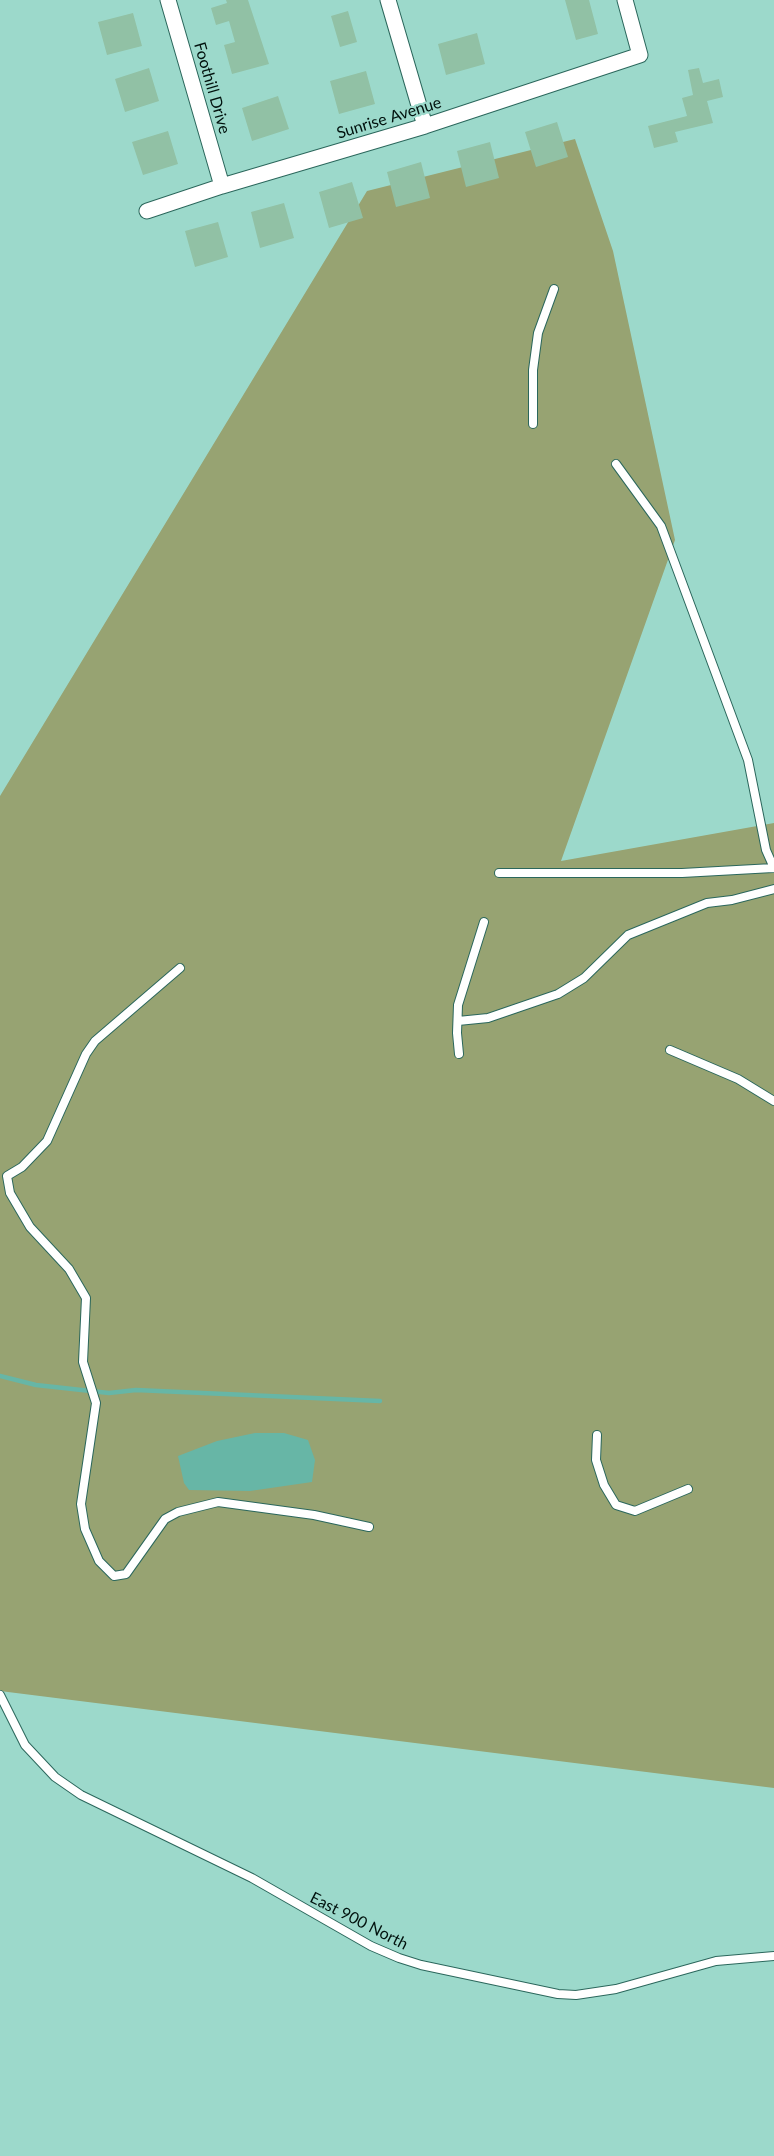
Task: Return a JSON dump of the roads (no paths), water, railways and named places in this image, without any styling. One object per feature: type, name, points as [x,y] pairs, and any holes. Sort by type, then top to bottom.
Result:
[{"type":"street","name":"Foothill Drive","points":[[168,0],[222,186]]},
{"type":"street","points":[[388,0],[425,126]]},
{"type":"street","name":"Sunrise Avenue","points":[[147,211],[222,186],[425,126],[640,55],[625,0]]},
{"type":"lane","points":[[533,424],[533,370],[538,333],[554,289]]},
{"type":"lane","points":[[499,873],[682,873],[774,868],[765,850],[748,760],[661,526],[616,464]]},
{"type":"lane","points":[[458,1021],[488,1018],[558,994],[584,978],[627,935],[707,903],[732,900],[774,889]]},
{"type":"lane","points":[[459,1054],[459,1005],[484,922]]},
{"type":"lane","points":[[180,968],[95,1041],[86,1054],[47,1141],[22,1167],[7,1176],[10,1193],[30,1227],[69,1269],[86,1298],[83,1362],[96,1403],[81,1504],[85,1529],[99,1561],[114,1576],[126,1574],[165,1519],[178,1512],[218,1502],[314,1515],[369,1527]]},
{"type":"lane","points":[[670,1050],[738,1079],[774,1101]]},
{"type":"lane","points":[[597,1435],[596,1460],[604,1485],[616,1505],[635,1511],[688,1489]]},
{"type":"lane","name":"East 900 North","points":[[0,1695],[25,1745],[55,1777],[81,1795],[252,1878],[371,1946],[399,1958],[421,1965],[558,1994],[576,1995],[616,1989],[716,1961],[774,1956]]},
{"type":"waterway","points":[[0,1376],[36,1385],[109,1393],[136,1390],[380,1401]]}]
